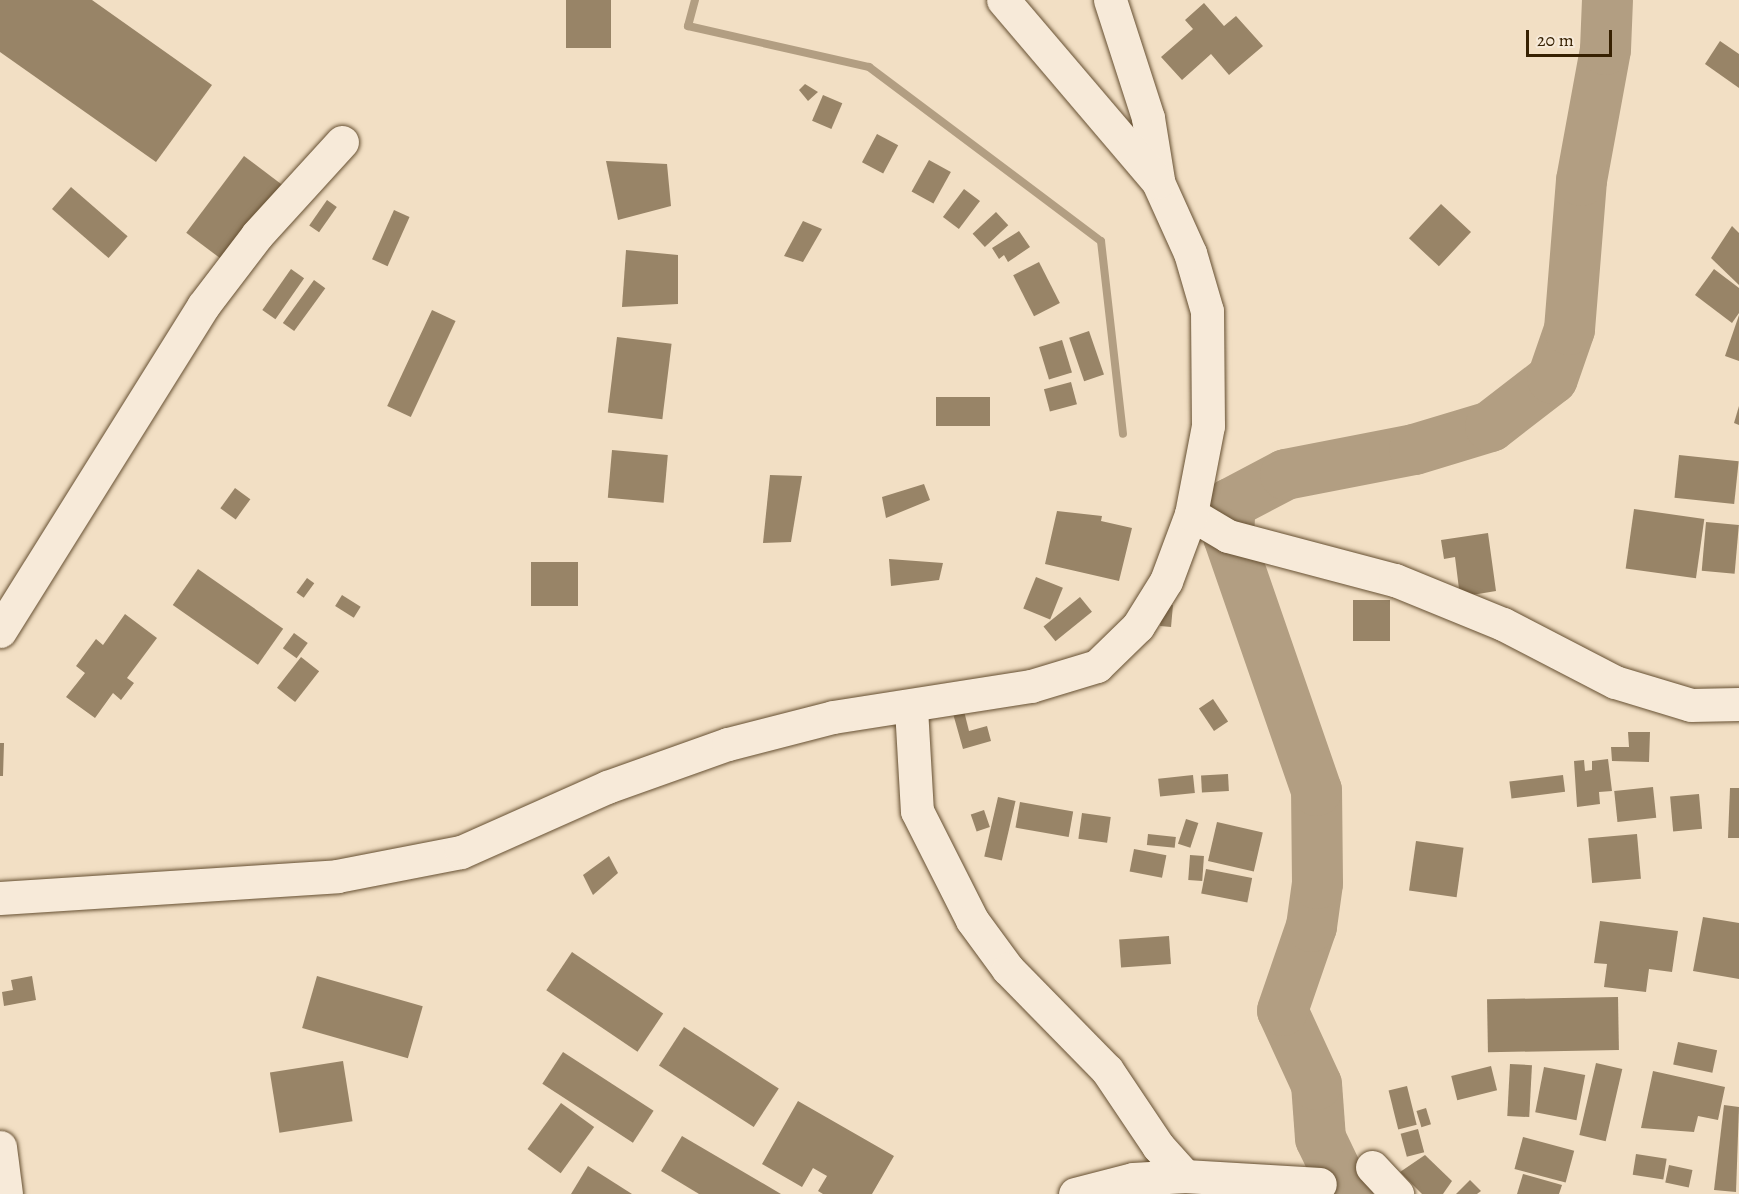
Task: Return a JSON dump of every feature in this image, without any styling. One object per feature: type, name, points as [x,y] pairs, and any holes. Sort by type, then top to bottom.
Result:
[{"type":"street","points":[[1003,0],[1158,182]]},
{"type":"street","points":[[0,898],[337,876],[461,852],[607,787],[728,744],[833,717],[911,708],[1030,686],[1097,666],[1138,626],[1166,581],[1191,514],[1208,426],[1207,311],[1190,253],[1158,182],[1148,118],[1110,0]]},
{"type":"street","points":[[0,631],[203,306],[257,235],[342,142]]},
{"type":"street","points":[[1191,514],[1228,536],[1395,580],[1531,637],[1615,682],[1691,705],[1739,704]]},
{"type":"street","points":[[911,708],[917,811],[972,920],[1008,969],[1107,1070],[1158,1146],[1185,1176]]},
{"type":"street","points":[[0,1147],[6,1194]]},
{"type":"street","points":[[1372,1167],[1397,1194]]},
{"type":"street","points":[[1075,1194],[1133,1179],[1185,1176],[1320,1184]]},
{"type":"building","points":[[0,0],[92,0],[212,85],[156,162],[0,52]]},
{"type":"building","points":[[566,0],[611,0],[611,48],[566,48]]},
{"type":"building","points":[[1204,3],[1224,26],[1236,16],[1263,46],[1229,75],[1211,54],[1182,80],[1161,57],[1193,29],[1185,20]]},
{"type":"building","points":[[1720,41],[1739,54],[1739,88],[1705,64]]},
{"type":"building","points":[[805,84],[818,92],[808,101],[799,90]]},
{"type":"building","points":[[823,95],[842,103],[831,129],[812,121]]},
{"type":"building","points":[[877,134],[898,145],[883,174],[862,162]]},
{"type":"building","points":[[244,156],[285,187],[227,263],[186,233]]},
{"type":"building","points":[[929,160],[951,172],[933,204],[912,191]]},
{"type":"building","points":[[606,161],[667,164],[671,206],[618,220]]},
{"type":"building","points":[[71,187],[128,236],[109,258],[52,209]]},
{"type":"building","points":[[964,189],[980,201],[959,229],[943,217]]},
{"type":"building","points":[[327,200],[337,207],[319,232],[309,225]]},
{"type":"building","points":[[1441,204],[1471,232],[1439,266],[1409,238]]},
{"type":"building","points":[[394,210],[410,217],[388,266],[372,259]]},
{"type":"building","points":[[996,212],[1008,225],[985,247],[973,234]]},
{"type":"building","points":[[803,221],[822,229],[803,262],[784,256]]},
{"type":"building","points":[[1732,226],[1739,233],[1739,285],[1711,258]]},
{"type":"building","points":[[1019,231],[1030,247],[1008,262],[1004,255],[999,259],[992,248]]},
{"type":"building","points":[[626,250],[678,255],[678,304],[622,307]]},
{"type":"building","points":[[1039,262],[1060,303],[1034,316],[1013,275]]},
{"type":"building","points":[[291,269],[304,278],[275,319],[262,310]]},
{"type":"building","points":[[1714,269],[1739,288],[1739,313],[1732,323],[1695,295]]},
{"type":"building","points":[[314,280],[325,288],[294,331],[283,323]]},
{"type":"building","points":[[432,310],[456,321],[411,417],[387,406]]},
{"type":"building","points":[[1739,315],[1739,361],[1725,356]]},
{"type":"building","points":[[1089,331],[1104,374],[1084,381],[1069,338]]},
{"type":"building","points":[[617,337],[672,344],[662,419],[608,412]]},
{"type":"building","points":[[1062,340],[1072,373],[1049,380],[1039,347]]},
{"type":"building","points":[[1071,382],[1077,404],[1050,411],[1044,389]]},
{"type":"building","points":[[936,397],[990,397],[990,426],[936,426]]},
{"type":"building","points":[[1739,406],[1739,425],[1734,423]]},
{"type":"building","points":[[612,450],[668,455],[664,503],[608,498]]},
{"type":"building","points":[[1679,455],[1739,461],[1734,504],[1675,498]]},
{"type":"building","points":[[770,475],[802,476],[791,542],[763,543]]},
{"type":"building","points":[[924,484],[930,500],[886,518],[882,497]]},
{"type":"building","points":[[235,488],[250,499],[236,519],[220,508]]},
{"type":"building","points":[[1634,509],[1704,519],[1696,578],[1626,568]]},
{"type":"building","points":[[1057,511],[1102,516],[1101,521],[1132,528],[1119,581],[1045,564]]},
{"type":"building","points":[[1706,522],[1739,525],[1735,574],[1702,571]]},
{"type":"building","points":[[1488,533],[1496,591],[1460,597],[1455,557],[1444,559],[1441,540]]},
{"type":"building","points":[[889,559],[943,563],[939,580],[891,586]]},
{"type":"building","points":[[531,562],[578,562],[578,606],[531,606]]},
{"type":"building","points":[[198,569],[283,629],[258,665],[173,605]]},
{"type":"building","points":[[1036,577],[1063,588],[1050,619],[1023,609]]},
{"type":"building","points":[[307,578],[314,583],[304,598],[296,593]]},
{"type":"building","points":[[342,595],[361,607],[354,618],[335,606]]},
{"type":"building","points":[[1080,597],[1092,612],[1055,641],[1043,627]]},
{"type":"building","points":[[1353,600],[1390,600],[1390,641],[1353,641]]},
{"type":"building","points":[[1162,604],[1173,605],[1171,627],[1160,626]]},
{"type":"building","points":[[125,614],[157,638],[127,678],[134,683],[121,700],[113,693],[95,718],[66,697],[85,673],[76,666],[96,639],[103,645]]},
{"type":"building","points":[[294,633],[308,643],[297,658],[283,648]]},
{"type":"building","points":[[301,657],[319,671],[295,702],[277,688]]},
{"type":"building","points":[[1213,699],[1228,721],[1214,731],[1199,709]]},
{"type":"building","points":[[963,707],[969,731],[987,726],[991,741],[963,749],[952,710]]},
{"type":"building","points":[[1628,732],[1650,732],[1649,762],[1612,761],[1611,747],[1629,747]]},
{"type":"building","points":[[0,743],[4,743],[3,776],[0,776]]},
{"type":"building","points":[[1608,759],[1612,791],[1599,792],[1600,804],[1577,807],[1574,761],[1584,760],[1585,771],[1592,770],[1592,761]]},
{"type":"building","points":[[1228,774],[1229,791],[1202,792],[1201,775]]},
{"type":"building","points":[[1193,775],[1195,793],[1160,797],[1158,779]]},
{"type":"building","points":[[1563,775],[1565,792],[1511,798],[1509,782]]},
{"type":"building","points":[[1653,787],[1656,818],[1617,822],[1614,791]]},
{"type":"building","points":[[1730,788],[1739,788],[1739,838],[1728,838]]},
{"type":"building","points":[[1699,794],[1702,829],[1673,831],[1670,797]]},
{"type":"building","points":[[998,797],[1016,801],[1002,860],[984,856]]},
{"type":"building","points":[[1020,802],[1073,811],[1069,837],[1015,828]]},
{"type":"building","points":[[984,810],[990,827],[977,832],[971,815]]},
{"type":"building","points":[[1082,813],[1111,817],[1107,843],[1078,839]]},
{"type":"building","points":[[1186,819],[1198,823],[1190,848],[1178,844]]},
{"type":"building","points":[[1217,822],[1263,833],[1254,872],[1208,861]]},
{"type":"building","points":[[1148,834],[1176,837],[1175,848],[1147,845]]},
{"type":"building","points":[[1637,834],[1641,879],[1592,883],[1588,838]]},
{"type":"building","points":[[1416,841],[1464,848],[1457,897],[1409,891]]},
{"type":"building","points":[[1134,849],[1166,855],[1162,878],[1130,872]]},
{"type":"building","points":[[1190,855],[1204,856],[1202,881],[1188,880]]},
{"type":"building","points":[[609,856],[618,873],[593,895],[583,875]]},
{"type":"building","points":[[1206,869],[1252,878],[1247,903],[1201,894]]},
{"type":"building","points":[[1703,917],[1739,923],[1739,979],[1693,971]]},
{"type":"building","points":[[1600,921],[1678,931],[1672,972],[1649,969],[1646,992],[1604,987],[1607,964],[1594,963]]},
{"type":"building","points":[[1169,936],[1171,964],[1121,967],[1119,939]]},
{"type":"building","points":[[572,952],[663,1014],[637,1052],[546,990]]},
{"type":"building","points":[[32,976],[36,1000],[4,1006],[2,992],[13,990],[11,980]]},
{"type":"building","points":[[317,976],[423,1006],[408,1058],[302,1028]]},
{"type":"building","points":[[1618,997],[1619,1050],[1488,1052],[1487,999]]},
{"type":"building","points":[[684,1027],[779,1089],[754,1127],[659,1066]]},
{"type":"building","points":[[1678,1042],[1717,1050],[1712,1073],[1673,1064]]},
{"type":"building","points":[[563,1052],[654,1111],[633,1143],[542,1084]]},
{"type":"building","points":[[343,1061],[353,1121],[279,1133],[270,1073]]},
{"type":"building","points":[[1596,1063],[1622,1069],[1606,1141],[1579,1135]]},
{"type":"building","points":[[1510,1064],[1532,1065],[1529,1117],[1507,1116]]},
{"type":"building","points":[[1491,1066],[1497,1090],[1457,1100],[1451,1076]]},
{"type":"building","points":[[1544,1067],[1585,1075],[1576,1120],[1535,1112]]},
{"type":"building","points":[[1653,1071],[1725,1087],[1718,1120],[1698,1116],[1694,1132],[1641,1128]]},
{"type":"building","points":[[1407,1086],[1417,1125],[1398,1129],[1389,1091]]},
{"type":"building","points":[[798,1101],[894,1156],[872,1194],[823,1194],[818,1191],[827,1176],[813,1168],[802,1187],[762,1164]]},
{"type":"building","points":[[561,1103],[594,1127],[561,1173],[527,1149]]},
{"type":"building","points":[[1724,1105],[1739,1107],[1736,1192],[1714,1190]]},
{"type":"building","points":[[1426,1108],[1431,1124],[1421,1127],[1416,1111]]},
{"type":"building","points":[[1418,1129],[1424,1152],[1407,1157],[1401,1134]]},
{"type":"building","points":[[682,1136],[781,1194],[699,1194],[661,1171]]},
{"type":"building","points":[[1523,1137],[1574,1151],[1566,1183],[1514,1169]]},
{"type":"building","points":[[1636,1154],[1667,1159],[1663,1180],[1633,1175]]},
{"type":"building","points":[[1425,1155],[1452,1181],[1443,1194],[1422,1194],[1400,1172]]},
{"type":"building","points":[[1669,1165],[1692,1170],[1689,1188],[1665,1183]]},
{"type":"building","points":[[588,1166],[632,1194],[571,1194]]},
{"type":"building","points":[[1523,1174],[1562,1185],[1559,1194],[1517,1194]]},
{"type":"building","points":[[1470,1180],[1481,1191],[1477,1194],[1456,1194]]},
{"type":"waterway","points":[[695,0],[688,26],[869,67],[1101,241],[1123,434]]},
{"type":"waterway","points":[[1347,1194],[1320,1138],[1316,1084],[1282,1010],[1311,926],[1317,883],[1316,790],[1228,536],[1230,503],[1285,474],[1414,449],[1490,426],[1552,378],[1569,329],[1581,180],[1605,49],[1607,0]]}]
